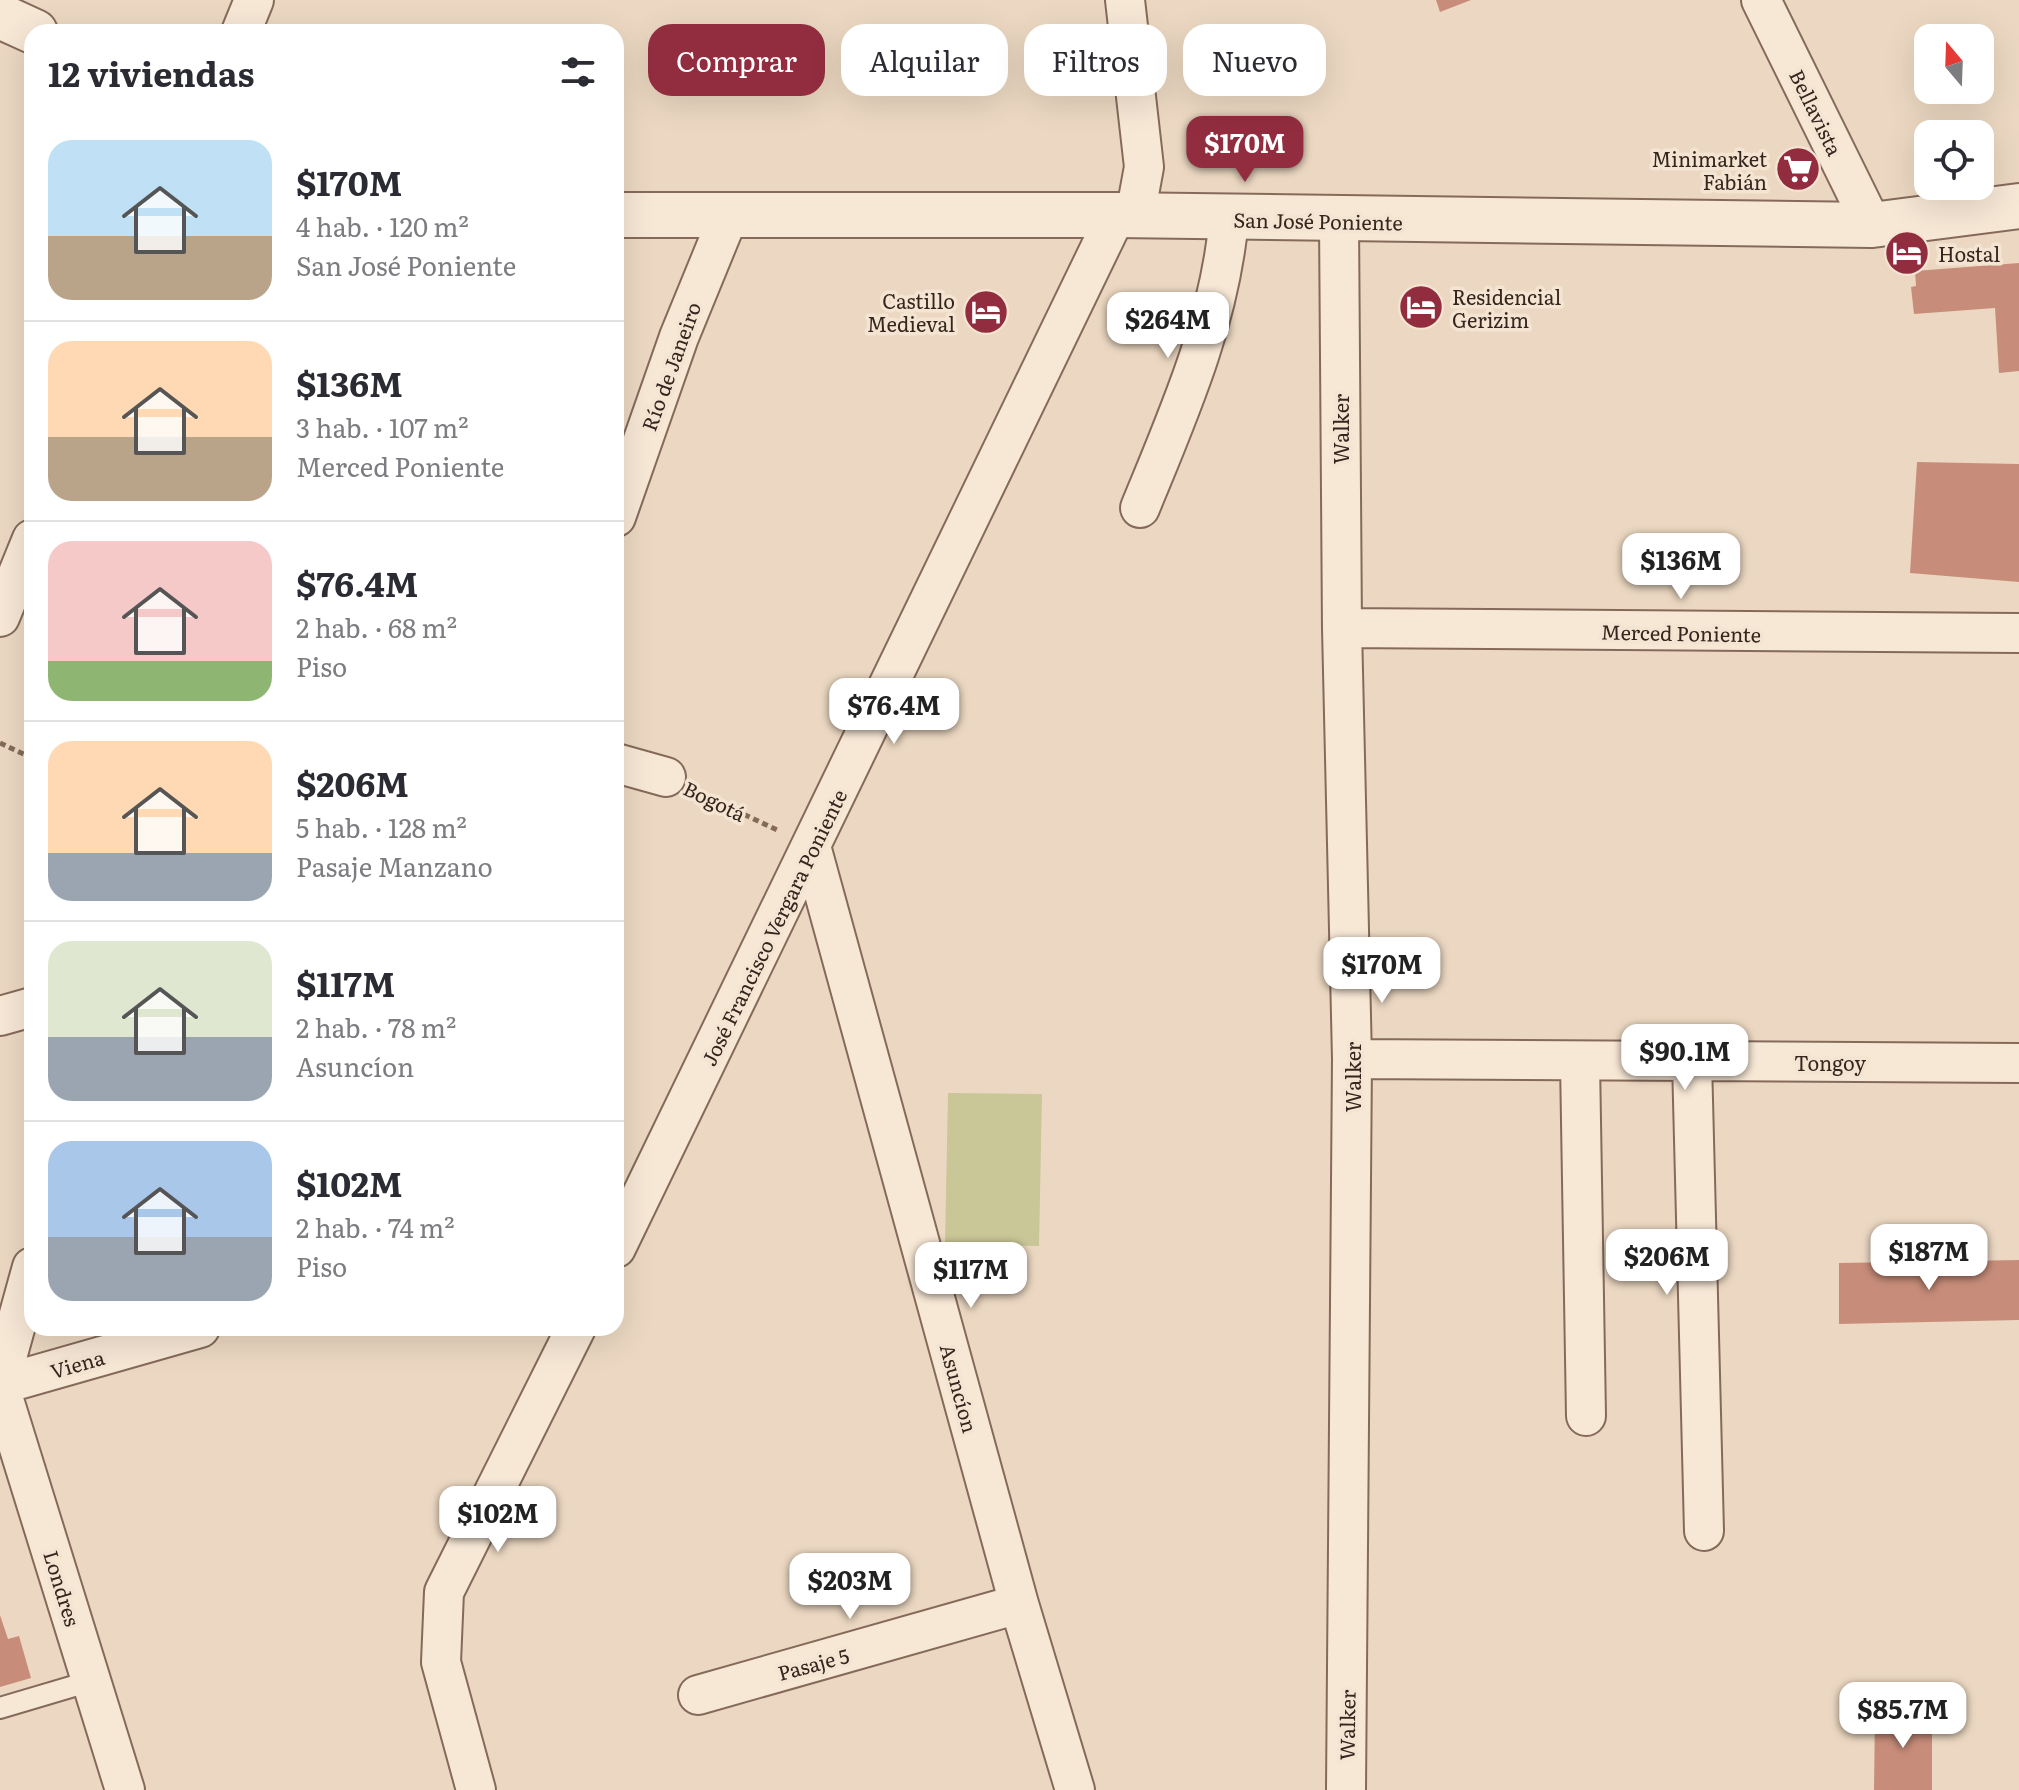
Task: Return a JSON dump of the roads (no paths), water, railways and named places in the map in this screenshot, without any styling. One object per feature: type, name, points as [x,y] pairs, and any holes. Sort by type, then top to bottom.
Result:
[{"type":"street","points":[[244,24],[254,0]]},
{"type":"street","name":"José Francisco Vergara Poniente","points":[[627,1208],[1126,216],[1144,167],[1125,0]]},
{"type":"street","name":"Bellavista","points":[[1761,0],[1872,225]]},
{"type":"street","points":[[0,16],[24,27]]},
{"type":"street","name":"San José Poniente","points":[[624,215],[1126,216],[1339,221],[1872,225],[2019,206]]},
{"type":"street","name":"Río de Janeiro","points":[[624,494],[679,337],[729,215]]},
{"type":"street","points":[[1140,508],[1196,372],[1225,260],[1229,218]]},
{"type":"street","name":"Walker","points":[[1339,221],[1342,628],[1352,1059],[1346,1790]]},
{"type":"street","points":[[0,617],[24,558]]},
{"type":"street","name":"Merced Poniente","points":[[1342,628],[2019,633]]},
{"type":"street","name":"Bogotá","points":[[624,765],[666,777]]},
{"type":"street","name":"Asuncíon","points":[[811,846],[1019,1604],[1075,1790]]},
{"type":"street","points":[[0,1016],[24,1009]]},
{"type":"street","name":"Tongoy","points":[[1352,1059],[2019,1063]]},
{"type":"street","points":[[1692,1061],[1704,1531]]},
{"type":"street","points":[[1580,1062],[1586,1416]]},
{"type":"street","points":[[0,1385],[24,1296]]},
{"type":"street","name":"Viena","points":[[0,1385],[172,1336]]},
{"type":"street","points":[[476,1790],[441,1662],[444,1592],[572,1336]]},
{"type":"street","name":"Londres","points":[[0,1385],[125,1790]]},
{"type":"street","name":"Pasaje 5","points":[[698,1695],[1019,1604]]},
{"type":"lane","points":[[0,1708],[91,1681]]},
{"type":"place","name":"Minimarket Fabián","points":[[1798,169]]},
{"type":"place","name":"Hostal","points":[[1907,253]]},
{"type":"place","name":"Residencial Gerizim","points":[[1421,307]]},
{"type":"place","name":"Castillo Medieval","points":[[986,312]]}]
